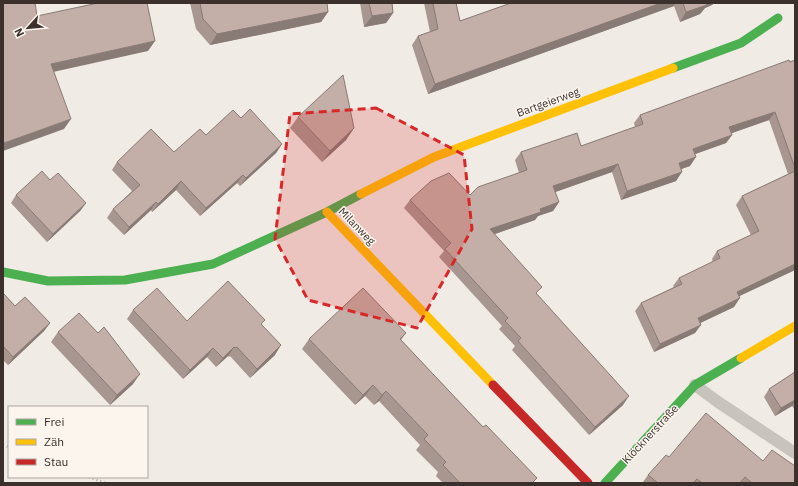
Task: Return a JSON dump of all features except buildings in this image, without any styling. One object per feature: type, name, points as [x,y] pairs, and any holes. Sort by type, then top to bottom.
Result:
[{"type":"street","name":"Bartgeierweg","points":[[327,212],[434,157],[741,43],[778,18]]},
{"type":"street","name":"Milanweg","points":[[3,272],[48,281],[125,280],[213,264],[327,212],[588,483]]},
{"type":"street","name":"Klöcknerstraße","points":[[605,483],[695,385],[795,326]]},
{"type":"lane","points":[[695,385],[795,453]]},
{"type":"highlighted area","points":[[376,108],[464,155],[472,229],[417,328],[308,300],[275,239],[290,114]]},
{"type":"railway","points":[[3,445],[8,447]]},
{"type":"railway","points":[[92,478],[105,483]]},
{"type":"traffic: fast","points":[[673,68],[741,43],[778,18]]},
{"type":"traffic: fast","points":[[3,272],[48,281],[125,280],[213,264],[327,212],[361,194]]},
{"type":"traffic: fast","points":[[605,483],[695,385],[741,358]]},
{"type":"traffic: slow","points":[[361,194],[434,157],[673,68]]},
{"type":"traffic: slow","points":[[327,212],[493,385]]},
{"type":"traffic: slow","points":[[741,358],[795,326]]},
{"type":"traffic: jam","points":[[493,385],[588,483]]}]
